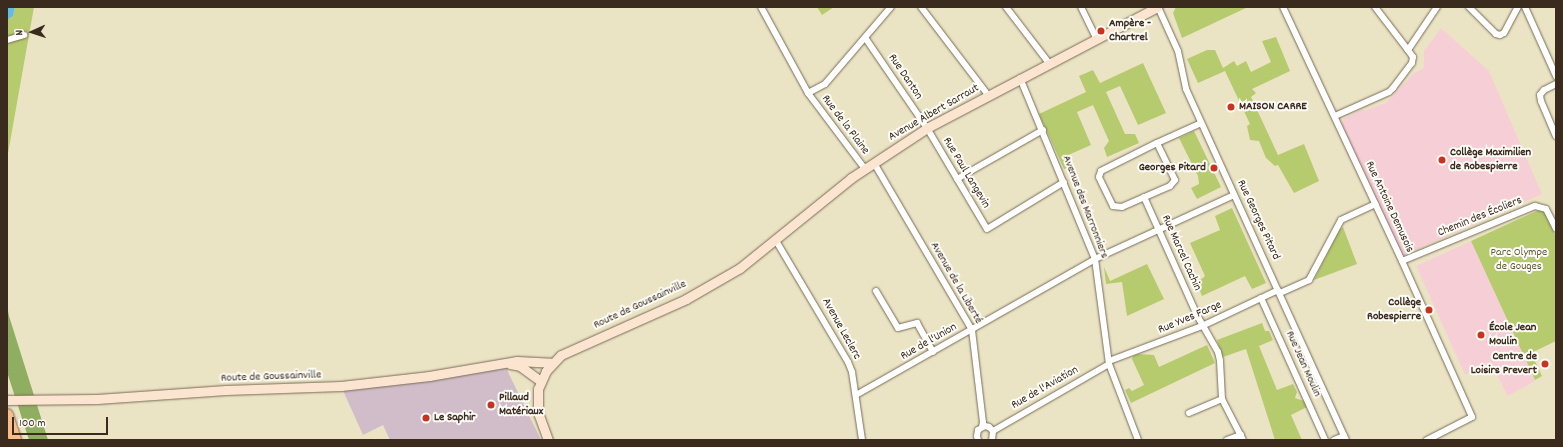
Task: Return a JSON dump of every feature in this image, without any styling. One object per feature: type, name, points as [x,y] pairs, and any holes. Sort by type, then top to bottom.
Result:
[{"type":"highway","points":[[7,415],[15,440]]},
{"type":"street","name":"Rue de la Plaine","points":[[761,7],[808,94],[865,169]]},
{"type":"street","points":[[921,7],[988,95]]},
{"type":"street","points":[[1006,7],[1048,63]]},
{"type":"street","points":[[1081,7],[1096,38]]},
{"type":"street","name":"Avenue Albert Sarraut","points":[[740,268],[865,169],[927,128],[1156,7]]},
{"type":"street","name":"Rue Georges Pitard","points":[[1156,7],[1178,51],[1184,84],[1345,438]]},
{"type":"street","name":"Rue Antoine Demusois","points":[[1283,7],[1402,261],[1472,417],[1427,440]]},
{"type":"street","points":[[1335,116],[1389,92],[1394,88],[1412,63],[1413,57],[1375,7]]},
{"type":"street","points":[[1408,50],[1437,7]]},
{"type":"street","points":[[1469,7],[1496,34],[1500,35],[1504,33],[1518,7]]},
{"type":"street","points":[[1524,7],[1556,76]]},
{"type":"street","points":[[808,94],[825,84],[866,39],[888,8]]},
{"type":"street","points":[[7,40],[24,35]]},
{"type":"street","name":"Rue Danton","points":[[866,39],[927,128]]},
{"type":"street","name":"Avenue des Marronniers","points":[[1020,78],[1043,130],[1095,259],[1109,363],[1138,440]]},
{"type":"street","points":[[1556,84],[1544,90],[1540,95],[1541,101],[1556,136]]},
{"type":"street","points":[[1157,144],[1175,180],[1170,186],[1122,207],[1113,206],[1099,177],[1101,171],[1157,144],[1202,123]]},
{"type":"street","name":"Rue Paul Langevin","points":[[927,128],[987,229],[1064,182]]},
{"type":"street","points":[[957,179],[1043,130]]},
{"type":"street","name":"Avenue de la Liberté","points":[[874,163],[972,330],[983,422],[982,427]]},
{"type":"street","name":"Rue de l'Union","points":[[856,395],[1095,259],[1234,195]]},
{"type":"street","name":"Rue Marcel Cachin","points":[[1144,197],[1202,326],[1218,352],[1220,361],[1222,399]]},
{"type":"street","name":"Rue Yves Farge","points":[[1109,363],[1202,326],[1261,298],[1309,280],[1341,220],[1375,204]]},
{"type":"street","name":"Chemin des Écoliers","points":[[1402,261],[1535,206],[1546,208],[1556,229]]},
{"type":"street","name":"Avenue Leclerc","points":[[775,239],[843,351],[852,372],[862,440]]},
{"type":"street","name":"Route de Goussainville","points":[[507,363],[520,366],[541,380],[551,363],[568,350],[686,299],[740,268]]},
{"type":"street","points":[[876,291],[898,328],[917,323],[933,352]]},
{"type":"street","name":"Rue Jean Moulin","points":[[1261,298],[1325,440]]},
{"type":"street","name":"Route de Goussainville","points":[[7,400],[35,400],[356,385],[429,376],[523,360],[551,363]]},
{"type":"street","name":"Rue de l'Aviation","points":[[993,431],[1109,363]]},
{"type":"street","points":[[541,380],[537,400],[538,413],[548,440]]},
{"type":"street","points":[[1189,413],[1222,399],[1242,437],[1228,440]]},
{"type":"street","points":[[977,439],[978,430],[987,426],[993,431],[992,440]]},
{"type":"street","points":[[1334,440],[1345,438]]},
{"type":"shaded area","name":"Collège Maximilien de Robespierre","points":[[1441,28],[1489,71],[1542,194],[1402,256],[1341,125],[1344,119],[1360,110],[1366,110],[1386,103],[1414,73],[1424,68],[1424,51]]},
{"type":"shaded area","name":"École Jean Moulin","points":[[1471,241],[1535,381],[1508,396],[1490,362],[1465,375],[1416,266]]},
{"type":"shaded area","points":[[507,363],[508,372],[541,440],[390,440],[383,425],[363,435],[341,386]]},
{"type":"green space","points":[[15,7],[34,7],[7,159],[7,20],[13,16]]},
{"type":"green space","points":[[817,7],[834,7],[822,15]]},
{"type":"green space","points":[[1176,7],[1248,7],[1182,38],[1173,13]]},
{"type":"green space","points":[[1276,37],[1290,71],[1252,89],[1256,93],[1251,97],[1278,155],[1304,144],[1319,181],[1294,193],[1278,165],[1275,166],[1266,158],[1259,141],[1250,140],[1247,126],[1250,124],[1225,71],[1198,83],[1187,59],[1207,50],[1215,50],[1223,68],[1234,61],[1237,66],[1246,61],[1251,72],[1271,62],[1262,41]]},
{"type":"green space","points":[[1143,63],[1166,113],[1138,125],[1120,86],[1106,92],[1125,134],[1135,134],[1139,143],[1107,157],[1104,148],[1109,141],[1093,105],[1077,112],[1091,145],[1066,156],[1070,167],[1064,169],[1039,114],[1086,92],[1079,76],[1093,70],[1100,83]]},
{"type":"green space","points":[[1194,131],[1221,187],[1197,199],[1191,188],[1199,184],[1198,176],[1179,138]]},
{"type":"green space","points":[[1232,208],[1266,283],[1252,289],[1245,276],[1202,296],[1197,283],[1205,276],[1190,243],[1220,230],[1215,216]]},
{"type":"green space","name":"Parc Olympe de Gouges","points":[[1543,208],[1556,237],[1556,341],[1531,353],[1542,376],[1535,380],[1471,241]]},
{"type":"green space","points":[[1343,227],[1357,264],[1314,280],[1340,229]]},
{"type":"green space","points":[[1147,264],[1164,299],[1127,316],[1122,282],[1106,284],[1104,267],[1110,281]]},
{"type":"green space","points":[[7,305],[9,316],[48,440],[29,440],[7,372]]},
{"type":"green space","points":[[1262,323],[1265,331],[1269,331],[1273,340],[1259,346],[1277,390],[1293,384],[1297,392],[1295,398],[1304,401],[1307,407],[1291,415],[1302,440],[1275,440],[1246,349],[1223,357],[1217,340]]},
{"type":"green space","points":[[1207,345],[1215,363],[1131,403],[1125,390],[1129,388],[1132,391],[1144,385],[1132,359],[1133,356],[1138,354],[1154,355],[1159,367]]},
{"type":"water","points":[[7,7],[15,7],[13,16],[7,20]]},
{"type":"place","name":"Ampère - Chartrel","points":[[1101,31]]},
{"type":"place","name":"MAISON CARRE","points":[[1231,107]]},
{"type":"place","name":"Collège Maximilien de Robespierre","points":[[1442,160]]},
{"type":"place","name":"Georges Pitard","points":[[1214,168]]},
{"type":"place","name":"Collège Robespierre","points":[[1429,310]]},
{"type":"place","name":"École Jean Moulin","points":[[1481,335]]},
{"type":"place","name":"Centre de Loisirs Prevert","points":[[1545,364]]},
{"type":"place","name":"Pillaud Matériaux","points":[[491,405]]},
{"type":"place","name":"Le Saphir","points":[[426,418]]}]
